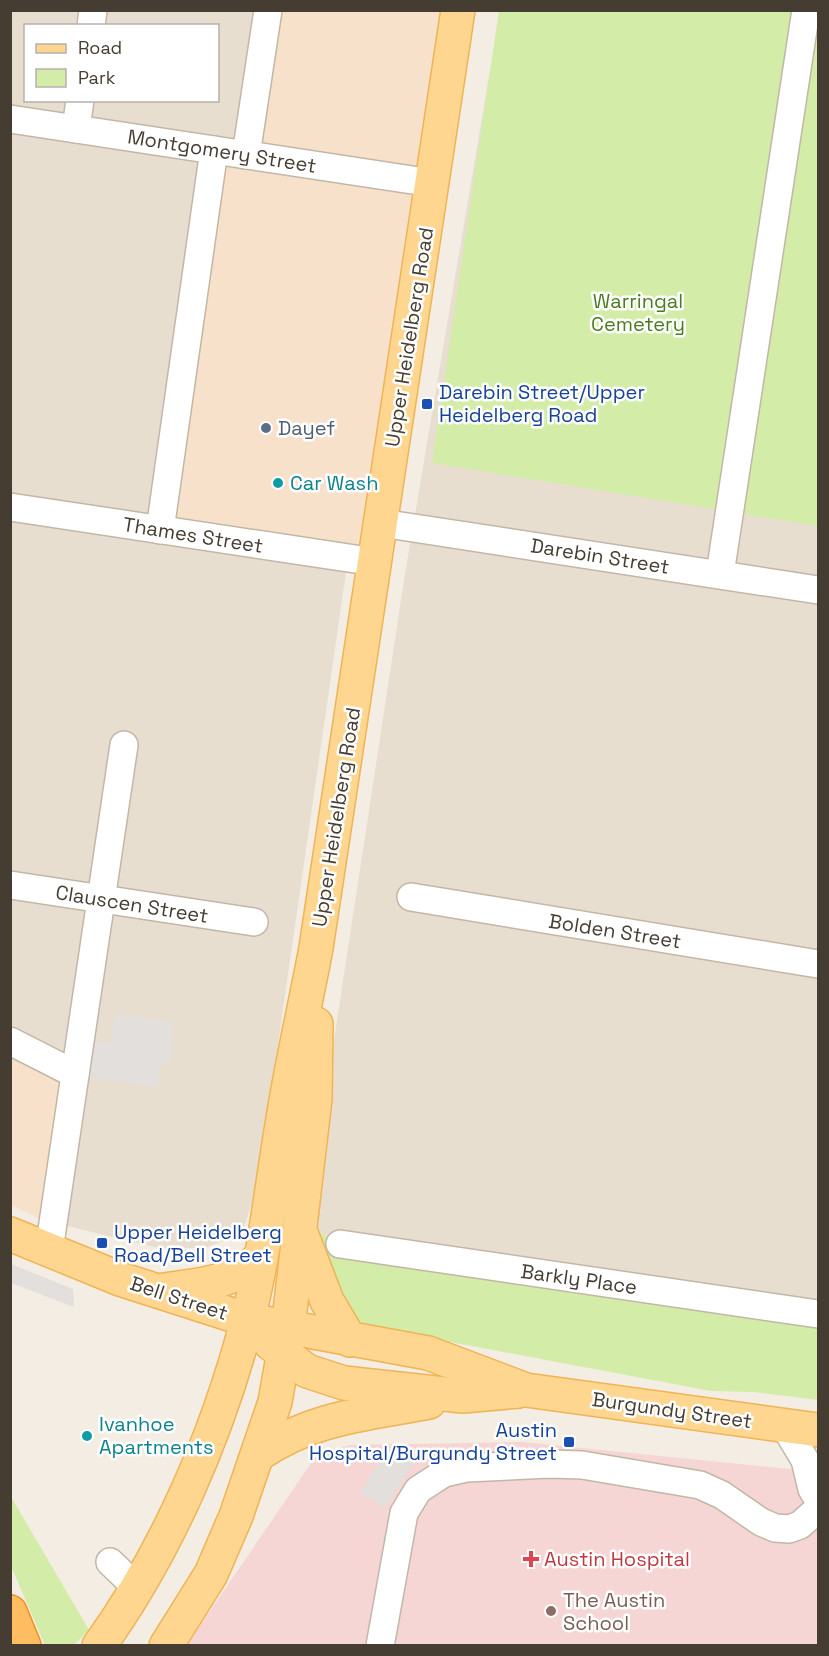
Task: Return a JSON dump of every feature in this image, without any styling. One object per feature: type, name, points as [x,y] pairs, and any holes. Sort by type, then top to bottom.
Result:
[{"type":"highway","points":[[10,1612],[24,1646]]},
{"type":"main road","name":"Upper Heidelberg Road","points":[[99,1646],[137,1588],[193,1478],[228,1384],[247,1321],[261,1258],[286,1099],[316,948],[458,10]]},
{"type":"main road","name":"Upper Heidelberg Road","points":[[166,1646],[211,1574],[259,1454],[275,1402],[286,1342],[298,1226],[315,1099],[316,948]]},
{"type":"main road","points":[[298,1226],[327,1301],[350,1340]]},
{"type":"main road","name":"Bell Street","points":[[10,1234],[156,1292],[247,1321]]},
{"type":"main road","points":[[156,1292],[226,1279],[247,1269],[261,1258]]},
{"type":"main road","name":"Burgundy Street","points":[[247,1321],[286,1342],[307,1371],[334,1380],[463,1396],[526,1390]]},
{"type":"main road","name":"Burgundy Street","points":[[286,1342],[350,1340],[428,1353],[526,1390],[819,1430]]},
{"type":"main road","points":[[259,1454],[292,1434],[323,1422],[463,1396]]},
{"type":"street","points":[[246,155],[268,10]]},
{"type":"street","points":[[720,574],[806,10]]},
{"type":"street","points":[[76,129],[80,102]]},
{"type":"street","name":"Montgomery Street","points":[[10,119],[432,183]]},
{"type":"street","points":[[160,530],[214,150]]},
{"type":"street","name":"Thames Street","points":[[10,507],[375,562]]},
{"type":"street","name":"Darebin Street","points":[[381,523],[819,590]]},
{"type":"street","points":[[49,1250],[124,745]]},
{"type":"street","name":"Clauscen Street","points":[[10,885],[254,922]]},
{"type":"street","name":"Bolden Street","points":[[411,897],[819,964]]},
{"type":"street","points":[[10,1041],[75,1074]]},
{"type":"street","name":"Barkly Place","points":[[340,1244],[819,1314]]},
{"type":"street","points":[[380,1646],[404,1513],[418,1490],[444,1473],[514,1466],[582,1465],[700,1485],[740,1507],[762,1514],[785,1514],[817,1500],[805,1460],[784,1425]]},
{"type":"street","points":[[110,1562],[137,1588]]},
{"type":"shaded area","points":[[10,11],[268,11],[348,558],[258,1183],[242,1234],[204,1248],[158,1248],[42,1220],[11,1046]]},
{"type":"shaded area","points":[[268,11],[458,11],[375,562],[160,530],[214,150],[246,155]]},
{"type":"shaded area","points":[[500,11],[818,11],[818,1307],[317,1233],[314,1218],[320,1132],[405,574]]},
{"type":"shaded area","points":[[115,1014],[174,1022],[169,1063],[161,1062],[157,1087],[83,1076],[88,1041],[111,1044]]},
{"type":"shaded area","points":[[10,1046],[65,1073],[42,1220],[11,1205]]},
{"type":"shaded area","points":[[11,1264],[73,1289],[74,1307],[11,1283]]},
{"type":"shaded area","name":"Austin Hospital","points":[[522,1442],[818,1472],[818,1645],[186,1646],[318,1453],[351,1445]]},
{"type":"shaded area","points":[[391,1445],[415,1461],[384,1508],[360,1492]]},
{"type":"green space","name":"Warringal Cemetery","points":[[499,11],[818,11],[818,526],[432,463]]},
{"type":"green space","points":[[317,1233],[818,1321],[818,1400],[753,1392],[711,1391],[360,1325],[348,1317]]},
{"type":"green space","points":[[10,1495],[89,1630],[74,1645],[45,1645],[11,1566]]},
{"type":"place","name":"Darebin Street/Upper Heidelberg Road","points":[[427,404]]},
{"type":"place","name":"Dayef","points":[[266,428]]},
{"type":"place","name":"Car Wash","points":[[278,483]]},
{"type":"place","name":"Upper Heidelberg Road/Bell Street","points":[[102,1243]]},
{"type":"place","name":"Ivanhoe Apartments","points":[[87,1436]]},
{"type":"place","name":"Austin Hospital/Burgundy Street","points":[[569,1442]]},
{"type":"place","name":"Austin Hospital","points":[[531,1559]]},
{"type":"place","name":"The Austin School","points":[[551,1611]]}]
